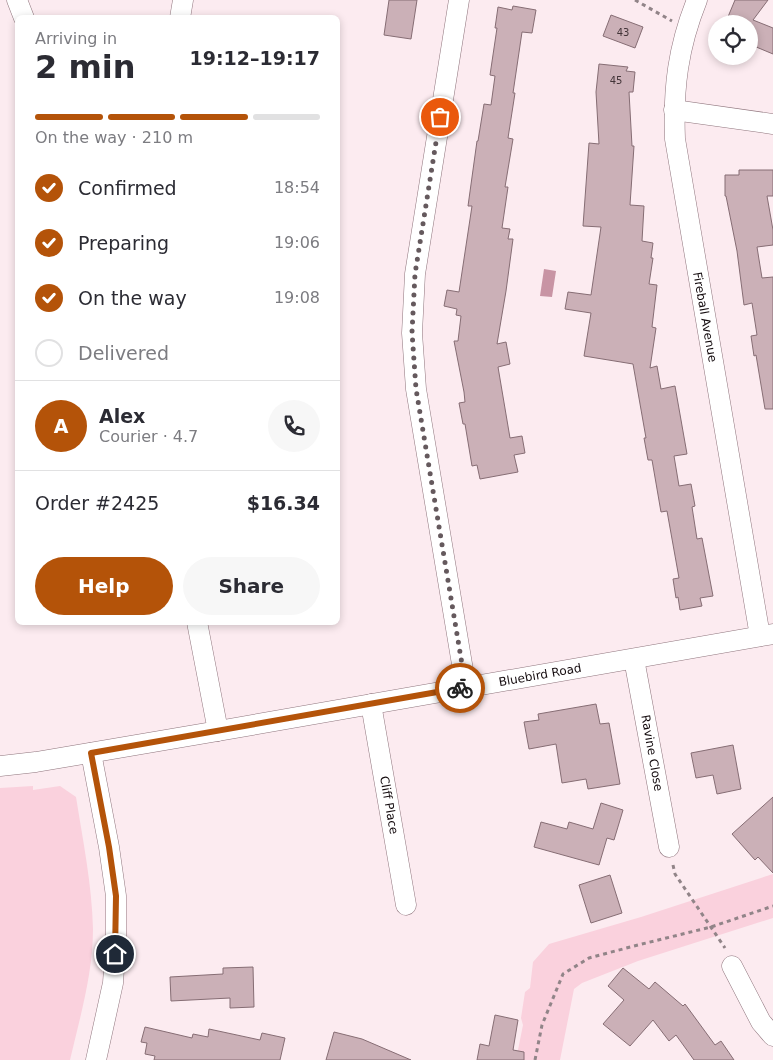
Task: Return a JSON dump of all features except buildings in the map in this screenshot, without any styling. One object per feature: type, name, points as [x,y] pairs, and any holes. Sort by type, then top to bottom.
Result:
[{"type":"street","points":[[17,0],[23,15]]},
{"type":"street","points":[[180,15],[183,0]]},
{"type":"street","points":[[459,0],[415,274],[412,332],[416,389],[466,688]]},
{"type":"street","name":"Fireball Avenue","points":[[697,0],[686,30],[677,71],[674,110],[675,139],[766,635]]},
{"type":"street","points":[[674,110],[773,124]]},
{"type":"street","points":[[198,625],[218,731]]},
{"type":"street","name":"Bluebird Road","points":[[0,766],[91,753],[766,635]]},
{"type":"street","name":"Ravine Close","points":[[634,659],[669,848]]},
{"type":"street","name":"Cliff Place","points":[[371,704],[406,905]]},
{"type":"street","points":[[91,753],[109,847],[116,896],[113,983],[96,1060]]},
{"type":"street","points":[[732,966],[761,1022],[773,1036]]},
{"type":"path","points":[[636,0],[686,30]]},
{"type":"path","points":[[669,848],[675,874],[724,946],[732,966]]},
{"type":"path","points":[[535,1060],[542,1024],[564,974],[589,958],[711,927],[773,906]]},
{"type":"shaded area","points":[[544,269],[556,271],[552,297],[540,296]]},
{"type":"shaded area","points":[[33,786],[33,790],[60,786],[76,797],[89,880],[93,929],[91,962],[70,1060],[0,1060],[0,788]]},
{"type":"shaded area","points":[[773,874],[773,918],[638,961],[582,983],[574,989],[560,1060],[516,1060],[523,1025],[521,1018],[525,992],[530,988],[533,962],[549,944],[641,917]]},
{"type":"way so far","points":[[440,117],[415,274],[412,332],[416,389],[466,688],[460,688]]},
{"type":"route","points":[[115,954],[116,896],[109,847],[91,753],[460,688]]}]
